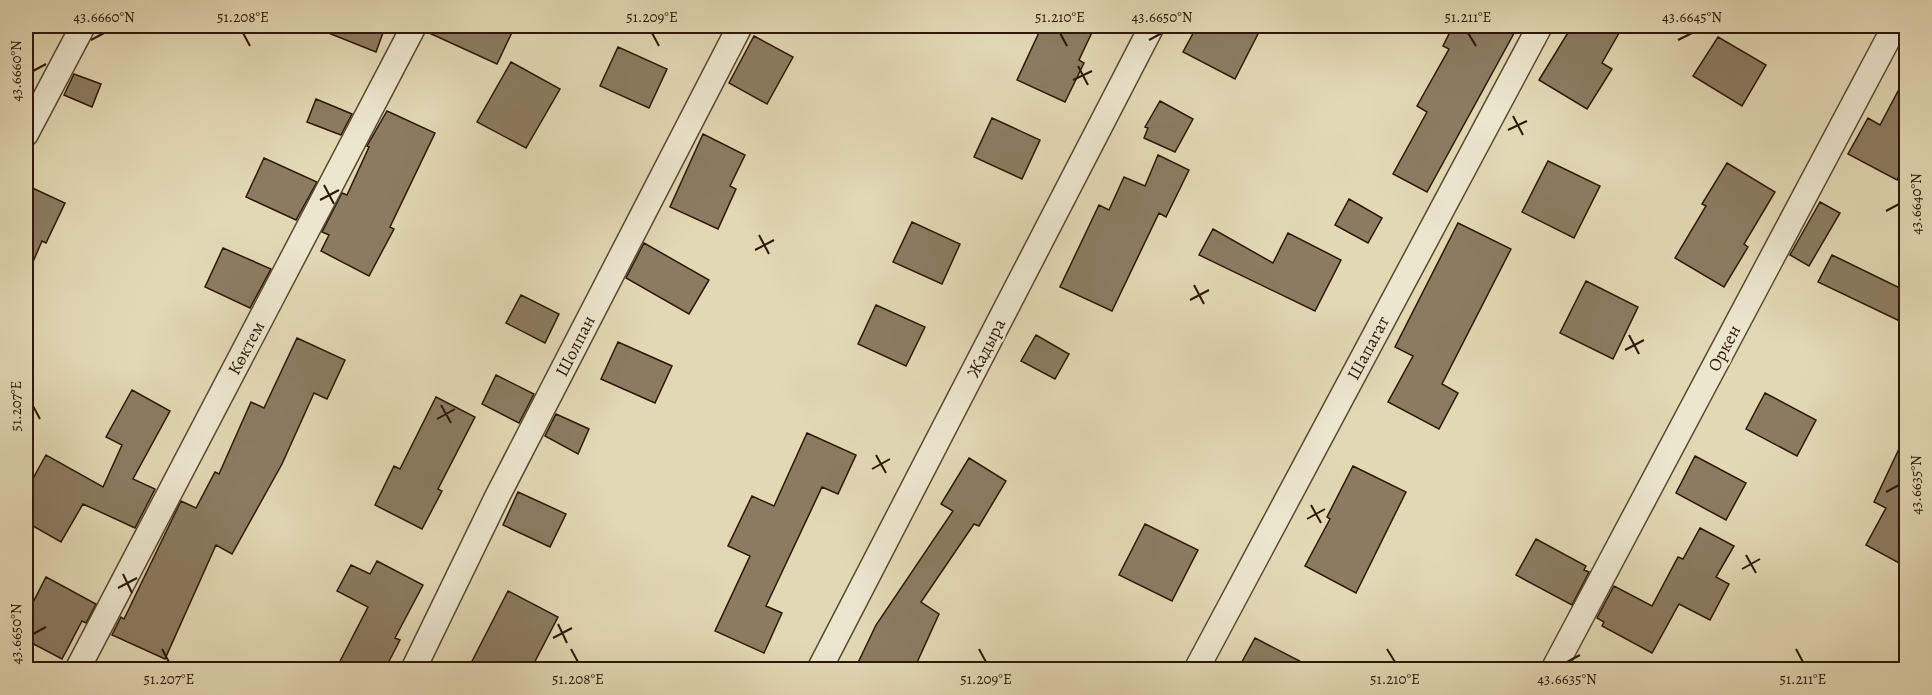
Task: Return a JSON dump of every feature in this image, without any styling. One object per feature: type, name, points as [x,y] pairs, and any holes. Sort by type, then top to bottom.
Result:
[{"type":"street","points":[[26,134],[83,26]]},
{"type":"street","name":"Көктем","points":[[77,669],[414,26]]},
{"type":"street","name":"Шолпан","points":[[413,669],[497,497],[740,26]]},
{"type":"street","name":"Жадыра","points":[[819,669],[1152,26]]},
{"type":"street","name":"Шапагат","points":[[1196,669],[1540,26]]},
{"type":"street","name":"Оркен","points":[[1553,669],[1895,26]]},
{"type":"building","points":[[311,26],[372,26],[384,30],[376,52]]},
{"type":"building","points":[[428,26],[515,26],[497,64],[427,32]]},
{"type":"building","points":[[1042,26],[1095,26],[1079,60],[1084,63],[1065,102],[1017,80]]},
{"type":"building","points":[[1197,26],[1262,26],[1235,79],[1183,52]]},
{"type":"building","points":[[1453,26],[1518,26],[1427,192],[1393,174],[1427,112],[1417,106],[1449,49],[1443,46]]},
{"type":"building","points":[[1572,26],[1623,26],[1602,63],[1612,69],[1587,109],[1539,80]]},
{"type":"building","points":[[754,36],[793,57],[767,104],[729,83]]},
{"type":"building","points":[[1718,37],[1766,65],[1742,106],[1693,76]]},
{"type":"building","points":[[618,47],[667,69],[649,108],[600,86]]},
{"type":"building","points":[[511,62],[560,89],[526,148],[477,122]]},
{"type":"building","points":[[74,74],[101,84],[92,107],[64,95]]},
{"type":"building","points":[[1906,76],[1906,162],[1897,180],[1848,154],[1868,118],[1880,125]]},
{"type":"building","points":[[316,99],[352,114],[341,135],[307,122]]},
{"type":"building","points":[[1160,101],[1193,119],[1175,152],[1144,138],[1148,128],[1145,127]]},
{"type":"building","points":[[387,111],[435,133],[390,227],[394,229],[369,276],[321,251],[329,235],[322,232],[342,193],[347,195],[369,147],[367,146]]},
{"type":"building","points":[[992,118],[1040,140],[1022,179],[974,157]]},
{"type":"building","points":[[703,134],[745,155],[730,186],[736,189],[718,229],[670,207]]},
{"type":"building","points":[[1158,155],[1189,170],[1166,217],[1159,213],[1112,311],[1060,287],[1099,205],[1109,210],[1124,177],[1145,186]]},
{"type":"building","points":[[264,158],[317,182],[296,220],[246,197]]},
{"type":"building","points":[[1548,161],[1600,186],[1574,238],[1522,212]]},
{"type":"building","points":[[1727,163],[1775,192],[1744,244],[1748,247],[1724,287],[1675,258],[1706,206],[1702,204]]},
{"type":"building","points":[[26,185],[65,203],[46,243],[42,241],[26,278]]},
{"type":"building","points":[[1349,199],[1382,218],[1368,243],[1335,225]]},
{"type":"building","points":[[1820,202],[1840,213],[1809,266],[1790,255]]},
{"type":"building","points":[[912,222],[960,244],[942,284],[893,262]]},
{"type":"building","points":[[1458,223],[1511,249],[1442,384],[1458,393],[1439,429],[1388,402],[1413,356],[1395,347]]},
{"type":"building","points":[[1213,229],[1273,263],[1288,233],[1341,260],[1315,311],[1199,255]]},
{"type":"building","points":[[644,243],[709,280],[689,314],[626,278]]},
{"type":"building","points":[[223,248],[271,269],[250,308],[205,287]]},
{"type":"building","points":[[1832,255],[1906,291],[1906,324],[1818,282]]},
{"type":"building","points":[[1586,281],[1638,307],[1613,359],[1560,333]]},
{"type":"building","points":[[521,295],[559,314],[545,343],[506,323]]},
{"type":"building","points":[[876,305],[925,327],[906,366],[858,344]]},
{"type":"building","points":[[1036,335],[1069,354],[1055,379],[1021,361]]},
{"type":"building","points":[[297,338],[345,360],[327,399],[314,393],[282,464],[232,554],[216,545],[165,659],[112,635],[121,617],[124,619],[181,501],[196,508],[215,472],[219,474],[251,402],[264,408]]},
{"type":"building","points":[[618,342],[672,366],[655,403],[601,379]]},
{"type":"building","points":[[496,375],[534,394],[519,423],[482,404]]},
{"type":"building","points":[[132,390],[170,411],[133,479],[155,489],[135,528],[83,504],[61,542],[26,522],[26,491],[46,455],[103,487],[122,445],[106,437]]},
{"type":"building","points":[[1765,393],[1816,420],[1797,456],[1746,429]]},
{"type":"building","points":[[436,397],[475,417],[438,489],[442,491],[422,529],[375,505],[394,466],[400,469]]},
{"type":"building","points":[[556,414],[589,429],[578,454],[545,436]]},
{"type":"building","points":[[807,433],[856,455],[838,494],[822,487],[766,606],[782,613],[764,653],[715,631],[750,556],[728,546],[752,496],[774,506]]},
{"type":"building","points":[[1906,434],[1906,550],[1899,563],[1866,545],[1886,508],[1874,502]]},
{"type":"building","points":[[1695,456],[1746,483],[1726,520],[1676,493]]},
{"type":"building","points":[[969,458],[1006,481],[979,526],[974,524],[921,602],[939,614],[914,669],[855,669],[876,625],[953,511],[941,504]]},
{"type":"building","points":[[1353,466],[1406,492],[1356,593],[1305,566],[1330,519],[1327,517]]},
{"type":"building","points":[[518,492],[566,514],[550,547],[503,525]]},
{"type":"building","points":[[1145,524],[1198,550],[1172,601],[1119,575]]},
{"type":"building","points":[[1700,528],[1734,546],[1716,577],[1729,584],[1710,620],[1679,604],[1652,653],[1602,626],[1604,622],[1597,618],[1614,586],[1652,606],[1678,557],[1683,559]]},
{"type":"building","points":[[1536,539],[1586,566],[1584,570],[1589,572],[1572,605],[1516,575]]},
{"type":"building","points":[[377,561],[423,585],[395,638],[400,640],[385,669],[336,669],[368,607],[337,591],[351,565],[370,574]]},
{"type":"building","points":[[46,577],[96,604],[86,623],[82,621],[62,659],[26,640],[26,616]]},
{"type":"building","points":[[508,591],[558,617],[531,669],[468,669]]},
{"type":"building","points":[[1255,638],[1315,669],[1238,669]]}]
